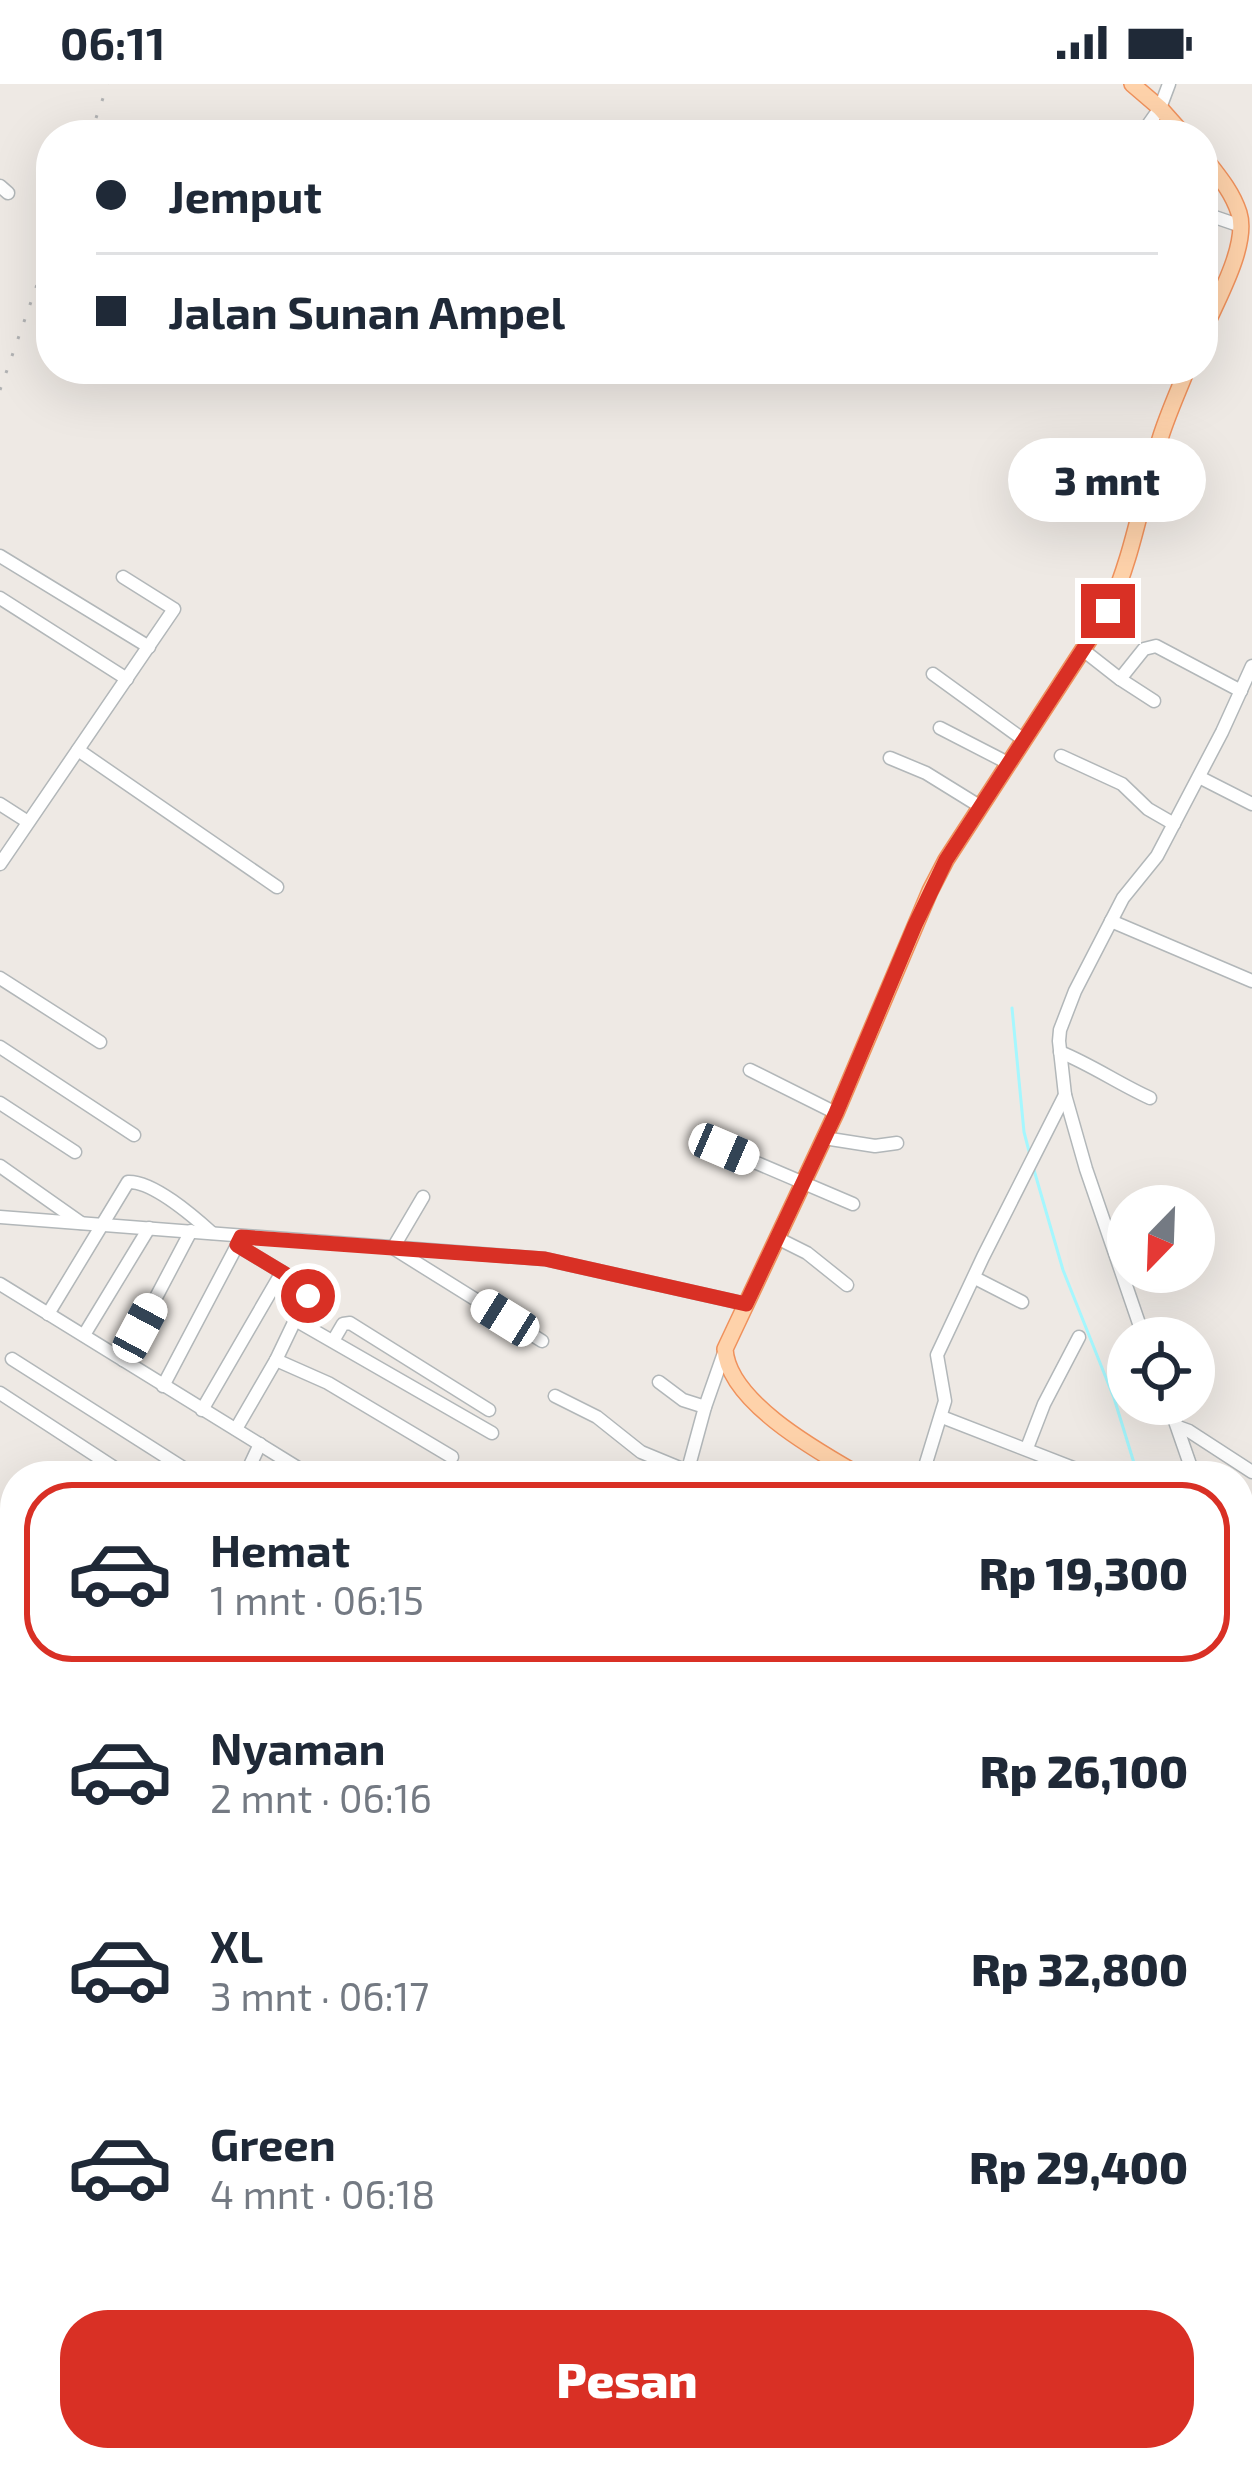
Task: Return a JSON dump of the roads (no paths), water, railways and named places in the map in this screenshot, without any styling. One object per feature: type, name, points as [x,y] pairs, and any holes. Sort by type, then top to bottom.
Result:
[{"type":"main road","points":[[1132,84],[1171,120]]},
{"type":"main road","points":[[1218,176],[1229,190],[1241,226],[1235,257],[1218,284]]},
{"type":"main road","points":[[836,1461],[767,1413],[738,1384],[729,1371],[725,1348],[836,1113],[946,860],[1024,740],[1102,665],[1108,611],[1121,583],[1160,438],[1181,384]]},
{"type":"street","points":[[1152,120],[1169,84]]},
{"type":"street","points":[[1218,218],[1241,226]]},
{"type":"street","points":[[0,556],[149,647]]},
{"type":"street","points":[[2,856],[174,609],[123,577]]},
{"type":"street","points":[[0,598],[127,679]]},
{"type":"street","points":[[1102,665],[1152,646],[1246,687]]},
{"type":"street","points":[[1102,665],[1154,701]]},
{"type":"street","points":[[927,1461],[945,1401],[937,1355],[1059,1107],[1060,1030],[1075,991],[1123,898],[1157,856],[1246,687],[1252,666]]},
{"type":"street","points":[[933,674],[1024,740]]},
{"type":"street","points":[[940,728],[1008,763]]},
{"type":"street","points":[[78,750],[277,887]]},
{"type":"street","points":[[1061,756],[1122,784],[1148,809],[1174,824]]},
{"type":"street","points":[[890,758],[926,773],[981,808]]},
{"type":"street","points":[[1198,777],[1252,805]]},
{"type":"street","points":[[0,804],[28,822]]},
{"type":"street","points":[[1111,921],[1252,981]]},
{"type":"street","points":[[0,978],[100,1042]]},
{"type":"street","points":[[0,1047],[134,1135]]},
{"type":"street","points":[[1060,1052],[1150,1098]]},
{"type":"street","points":[[750,1070],[836,1113]]},
{"type":"street","points":[[0,1103],[75,1153]]},
{"type":"street","points":[[1059,1107],[1086,1169],[1137,1317]]},
{"type":"street","points":[[824,1138],[878,1146],[897,1143]]},
{"type":"street","points":[[724,1149],[853,1204]]},
{"type":"street","points":[[0,1166],[82,1223]]},
{"type":"street","points":[[48,1314],[124,1185],[132,1180],[174,1203],[213,1234]]},
{"type":"street","points":[[393,1248],[423,1197]]},
{"type":"street","points":[[0,1217],[191,1231],[239,1241],[545,1259],[746,1304]]},
{"type":"street","points":[[84,1335],[148,1228]]},
{"type":"street","points":[[123,1360],[191,1231]]},
{"type":"street","points":[[777,1238],[807,1253],[848,1285]]},
{"type":"street","points":[[236,1429],[310,1289],[239,1241]]},
{"type":"street","points":[[163,1386],[239,1241]]},
{"type":"street","points":[[393,1248],[542,1341]]},
{"type":"street","points":[[202,1410],[282,1272]]},
{"type":"street","points":[[975,1278],[1022,1302]]},
{"type":"street","points":[[0,1284],[287,1461]]},
{"type":"street","points":[[297,1321],[492,1433]]},
{"type":"street","points":[[333,1341],[343,1324],[350,1322],[489,1410]]},
{"type":"street","points":[[1027,1448],[1079,1337]]},
{"type":"street","points":[[690,1461],[725,1348]]},
{"type":"street","points":[[11,1359],[172,1461]]},
{"type":"street","points":[[276,1360],[328,1383],[452,1457]]},
{"type":"street","points":[[711,1388],[723,1381],[738,1384]]},
{"type":"street","points":[[658,1382],[682,1400],[705,1407]]},
{"type":"street","points":[[0,1393],[104,1461]]},
{"type":"street","points":[[555,1396],[596,1417],[641,1453],[659,1461]]},
{"type":"street","points":[[942,1417],[1058,1461]]},
{"type":"street","points":[[1178,1427],[1235,1461]]},
{"type":"street","points":[[1178,1427],[1189,1461]]},
{"type":"street","points":[[252,1461],[260,1444]]},
{"type":"waterway","points":[[1012,1008],[1030,1155]]},
{"type":"waterway","points":[[1034,1170],[1063,1270],[1133,1461]]},
{"type":"railway","points":[[95,120],[108,84]]},
{"type":"railway","points":[[0,390],[36,288]]}]
